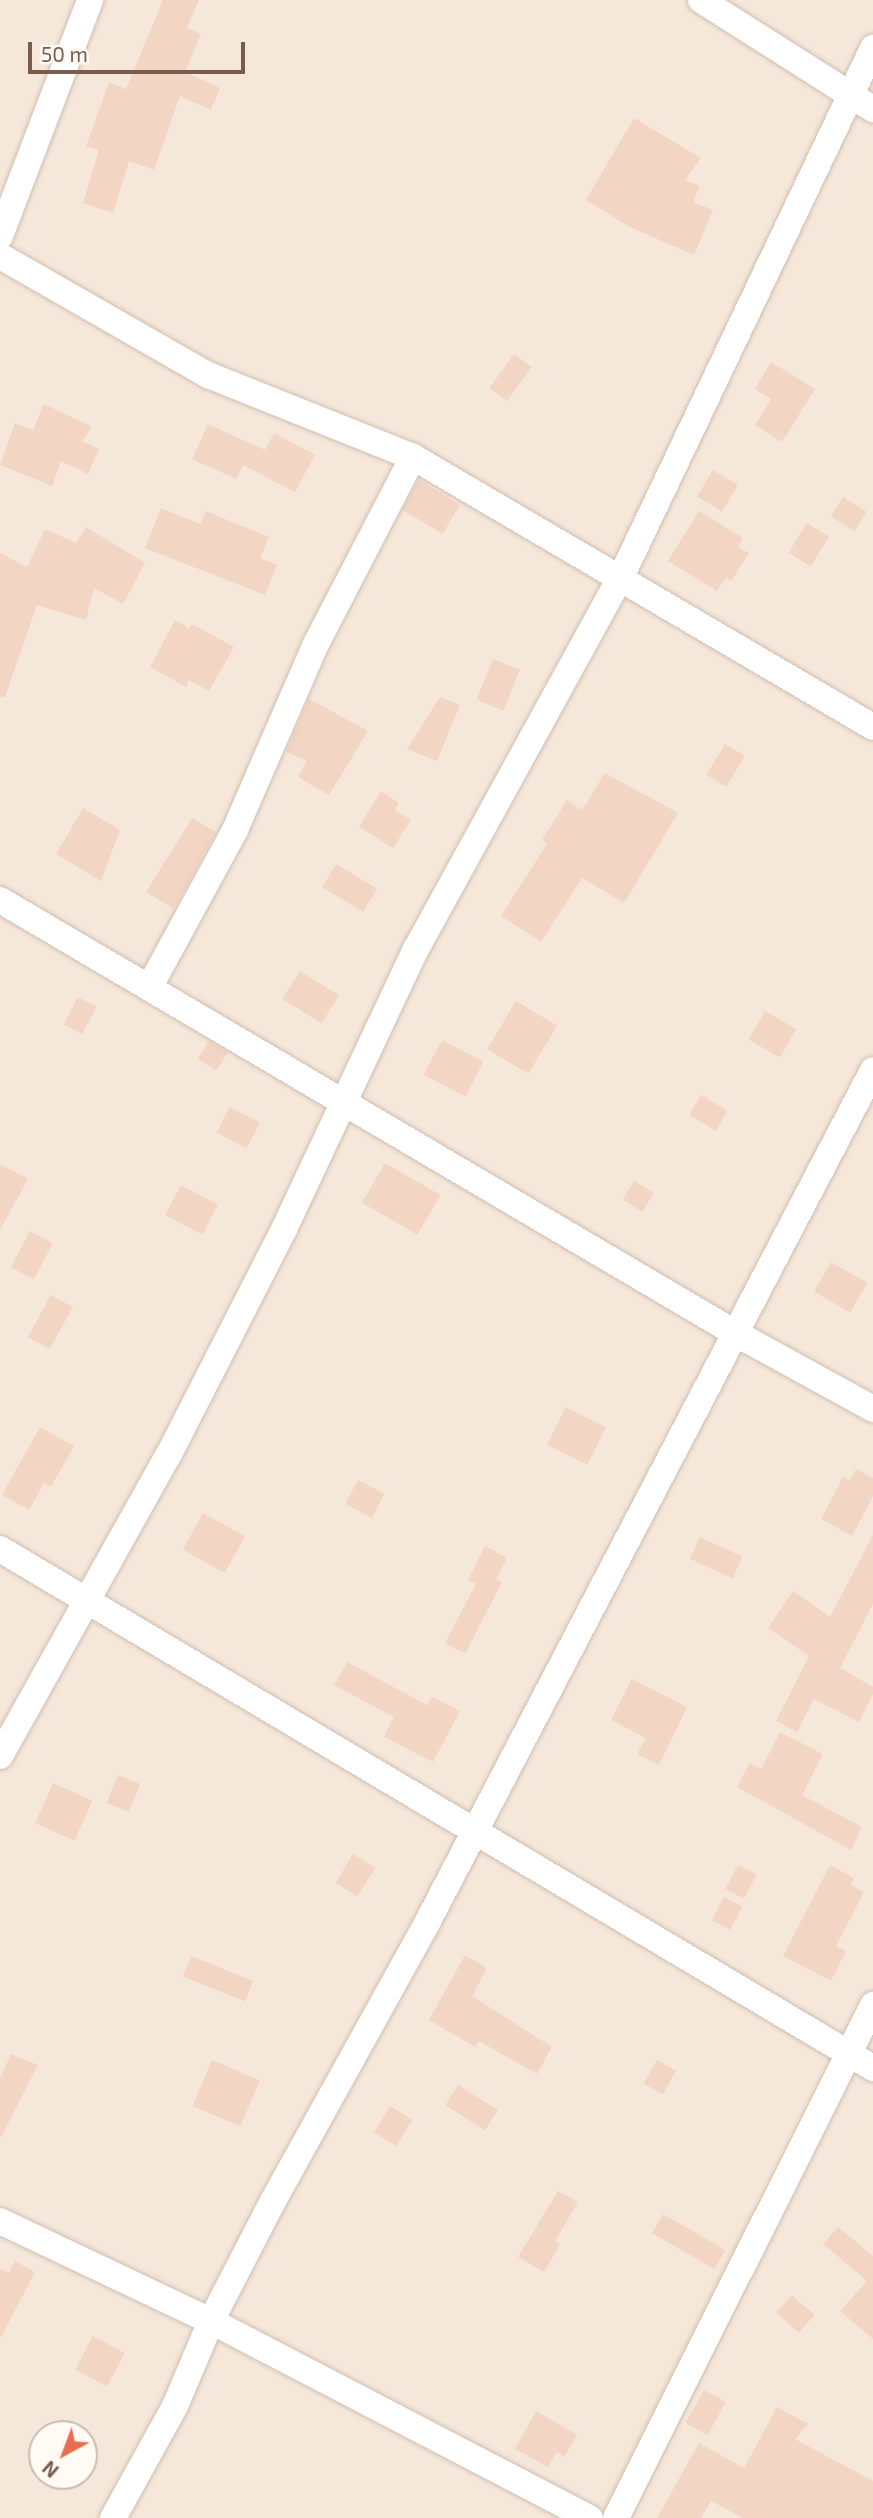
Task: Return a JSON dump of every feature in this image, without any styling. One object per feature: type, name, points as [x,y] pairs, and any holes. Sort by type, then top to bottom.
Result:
[{"type":"street","points":[[0,236],[90,0]]},
{"type":"street","points":[[701,0],[873,109]]},
{"type":"street","points":[[0,1756],[90,1600],[285,1227],[341,1102],[416,949],[622,575],[873,48]]},
{"type":"street","points":[[0,256],[208,375],[413,457],[622,575],[873,727]]},
{"type":"street","points":[[150,986],[235,830],[310,656],[413,457]]},
{"type":"street","points":[[0,900],[735,1333],[873,1409]]},
{"type":"street","points":[[113,2518],[175,2406],[211,2321],[474,1830],[873,1070]]},
{"type":"street","points":[[0,1549],[90,1600],[873,2068]]},
{"type":"street","points":[[616,2518],[846,2053],[873,2005]]},
{"type":"street","points":[[0,2221],[211,2321],[590,2518]]},
{"type":"shaded area","points":[[0,0],[873,0],[873,2518],[0,2518]]},
{"type":"building","points":[[163,0],[199,0],[187,28],[201,34],[185,72],[220,88],[211,110],[180,96],[154,170],[129,161],[113,213],[83,203],[99,150],[86,146],[109,82],[126,89]]},
{"type":"building","points":[[634,118],[701,158],[685,180],[700,186],[693,202],[713,210],[694,255],[630,227],[586,200]]},
{"type":"building","points":[[514,354],[532,367],[507,401],[489,388]]},
{"type":"building","points":[[771,362],[815,389],[782,442],[755,425],[771,399],[755,389]]},
{"type":"building","points":[[44,404],[92,427],[82,441],[99,449],[88,474],[61,461],[52,486],[0,465],[15,423],[33,430]]},
{"type":"building","points":[[208,424],[265,450],[274,433],[315,455],[295,492],[243,465],[236,479],[192,459]]},
{"type":"building","points":[[713,470],[738,485],[722,512],[697,497]]},
{"type":"building","points":[[419,480],[460,505],[443,534],[401,509]]},
{"type":"building","points":[[843,497],[867,512],[855,531],[831,517]]},
{"type":"building","points":[[161,508],[200,524],[206,511],[269,537],[260,558],[277,565],[265,595],[145,548]]},
{"type":"building","points":[[699,511],[743,538],[738,547],[749,553],[731,581],[726,577],[717,591],[668,561]]},
{"type":"building","points":[[807,523],[829,537],[811,566],[788,553]]},
{"type":"building","points":[[86,527],[145,563],[123,604],[94,588],[86,620],[37,605],[5,697],[0,697],[0,553],[27,567],[45,529],[76,543]]},
{"type":"building","points":[[175,620],[189,629],[192,624],[234,647],[209,691],[189,680],[186,687],[150,667]]},
{"type":"building","points":[[493,659],[520,670],[503,711],[477,700]]},
{"type":"building","points":[[440,697],[460,705],[437,761],[407,749]]},
{"type":"building","points":[[309,699],[368,731],[329,795],[298,777],[307,761],[286,752]]},
{"type":"building","points":[[725,744],[745,756],[726,787],[706,775]]},
{"type":"building","points":[[605,773],[678,813],[624,903],[582,878],[541,942],[501,916],[547,844],[542,840],[567,800],[582,810]]},
{"type":"building","points":[[381,791],[399,803],[395,810],[411,820],[393,848],[359,827]]},
{"type":"building","points":[[83,808],[120,830],[101,881],[56,854]]},
{"type":"building","points":[[192,818],[216,832],[174,909],[146,892]]},
{"type":"building","points":[[336,864],[377,889],[363,912],[322,887]]},
{"type":"building","points":[[300,971],[339,995],[322,1023],[283,999]]},
{"type":"building","points":[[78,997],[97,1007],[82,1034],[63,1024]]},
{"type":"building","points":[[516,1001],[557,1026],[528,1074],[487,1049]]},
{"type":"building","points":[[765,1011],[796,1029],[780,1058],[748,1040]]},
{"type":"building","points":[[442,1040],[483,1062],[465,1097],[424,1074]]},
{"type":"building","points":[[209,1041],[228,1053],[217,1070],[198,1059]]},
{"type":"building","points":[[701,1095],[728,1111],[716,1131],[689,1115]]},
{"type":"building","points":[[230,1107],[260,1123],[246,1149],[216,1133]]},
{"type":"building","points":[[385,1163],[440,1195],[417,1235],[362,1203]]},
{"type":"building","points":[[0,1164],[28,1179],[0,1230]]},
{"type":"building","points":[[634,1181],[654,1193],[642,1212],[623,1200]]},
{"type":"building","points":[[181,1185],[218,1205],[202,1235],[165,1215]]},
{"type":"building","points":[[30,1231],[53,1243],[34,1279],[11,1267]]},
{"type":"building","points":[[831,1262],[867,1283],[850,1312],[814,1291]]},
{"type":"building","points":[[51,1295],[73,1307],[50,1349],[28,1337]]},
{"type":"building","points":[[566,1407],[606,1427],[587,1465],[547,1444]]},
{"type":"building","points":[[40,1427],[74,1446],[51,1487],[44,1483],[29,1510],[2,1495]]},
{"type":"building","points":[[856,1469],[873,1478],[873,1496],[852,1536],[821,1519],[843,1477],[850,1480]]},
{"type":"building","points":[[358,1480],[384,1494],[372,1518],[345,1504]]},
{"type":"building","points":[[203,1513],[245,1536],[225,1573],[183,1550]]},
{"type":"building","points":[[873,1535],[873,1604],[840,1668],[873,1687],[873,1694],[859,1722],[814,1699],[797,1732],[776,1721],[809,1656],[768,1628],[793,1591],[830,1617]]},
{"type":"building","points":[[700,1537],[743,1557],[732,1579],[690,1559]]},
{"type":"building","points":[[485,1546],[507,1558],[496,1580],[502,1582],[465,1654],[445,1643],[476,1584],[468,1580]]},
{"type":"building","points":[[347,1662],[427,1705],[432,1697],[460,1711],[433,1762],[384,1737],[394,1717],[334,1685]]},
{"type":"building","points":[[632,1679],[687,1707],[659,1765],[637,1754],[646,1738],[611,1720]]},
{"type":"building","points":[[780,1732],[823,1754],[802,1795],[862,1827],[851,1850],[737,1787],[750,1763],[761,1769]]},
{"type":"building","points":[[118,1775],[140,1784],[129,1812],[107,1803]]},
{"type":"building","points":[[53,1783],[92,1800],[74,1841],[35,1823]]},
{"type":"building","points":[[353,1854],[375,1867],[358,1897],[335,1883]]},
{"type":"building","points":[[738,1865],[757,1875],[744,1899],[725,1889]]},
{"type":"building","points":[[830,1865],[854,1878],[851,1885],[864,1892],[836,1946],[846,1951],[831,1981],[783,1956]]},
{"type":"building","points":[[724,1897],[743,1907],[730,1930],[712,1920]]},
{"type":"building","points":[[465,1955],[487,1968],[472,1996],[552,2047],[537,2074],[479,2041],[475,2047],[429,2020]]},
{"type":"building","points":[[191,1956],[253,1981],[245,2001],[183,1976]]},
{"type":"building","points":[[11,2054],[38,2065],[0,2139],[0,2078]]},
{"type":"building","points":[[212,2060],[260,2080],[240,2126],[192,2106]]},
{"type":"building","points":[[657,2060],[676,2071],[663,2094],[643,2083]]},
{"type":"building","points":[[458,2085],[498,2110],[485,2130],[445,2105]]},
{"type":"building","points":[[390,2106],[412,2119],[396,2146],[374,2133]]},
{"type":"building","points":[[558,2191],[578,2202],[555,2241],[560,2244],[544,2272],[518,2257]]},
{"type":"building","points":[[663,2214],[725,2250],[714,2269],[652,2233]]},
{"type":"building","points":[[838,2227],[873,2256],[873,2339],[840,2311],[867,2281],[823,2244]]},
{"type":"building","points":[[15,2261],[35,2272],[0,2339],[0,2269],[9,2273]]},
{"type":"building","points":[[792,2295],[815,2315],[799,2333],[776,2313]]},
{"type":"building","points":[[93,2336],[125,2353],[107,2386],[75,2370]]},
{"type":"building","points":[[704,2390],[726,2402],[707,2435],[686,2423]]},
{"type":"building","points":[[777,2407],[808,2424],[795,2439],[873,2481],[873,2518],[743,2518],[711,2501],[701,2518],[657,2518],[699,2443],[744,2468]]},
{"type":"building","points":[[536,2411],[577,2435],[564,2457],[557,2452],[548,2467],[515,2449]]}]
